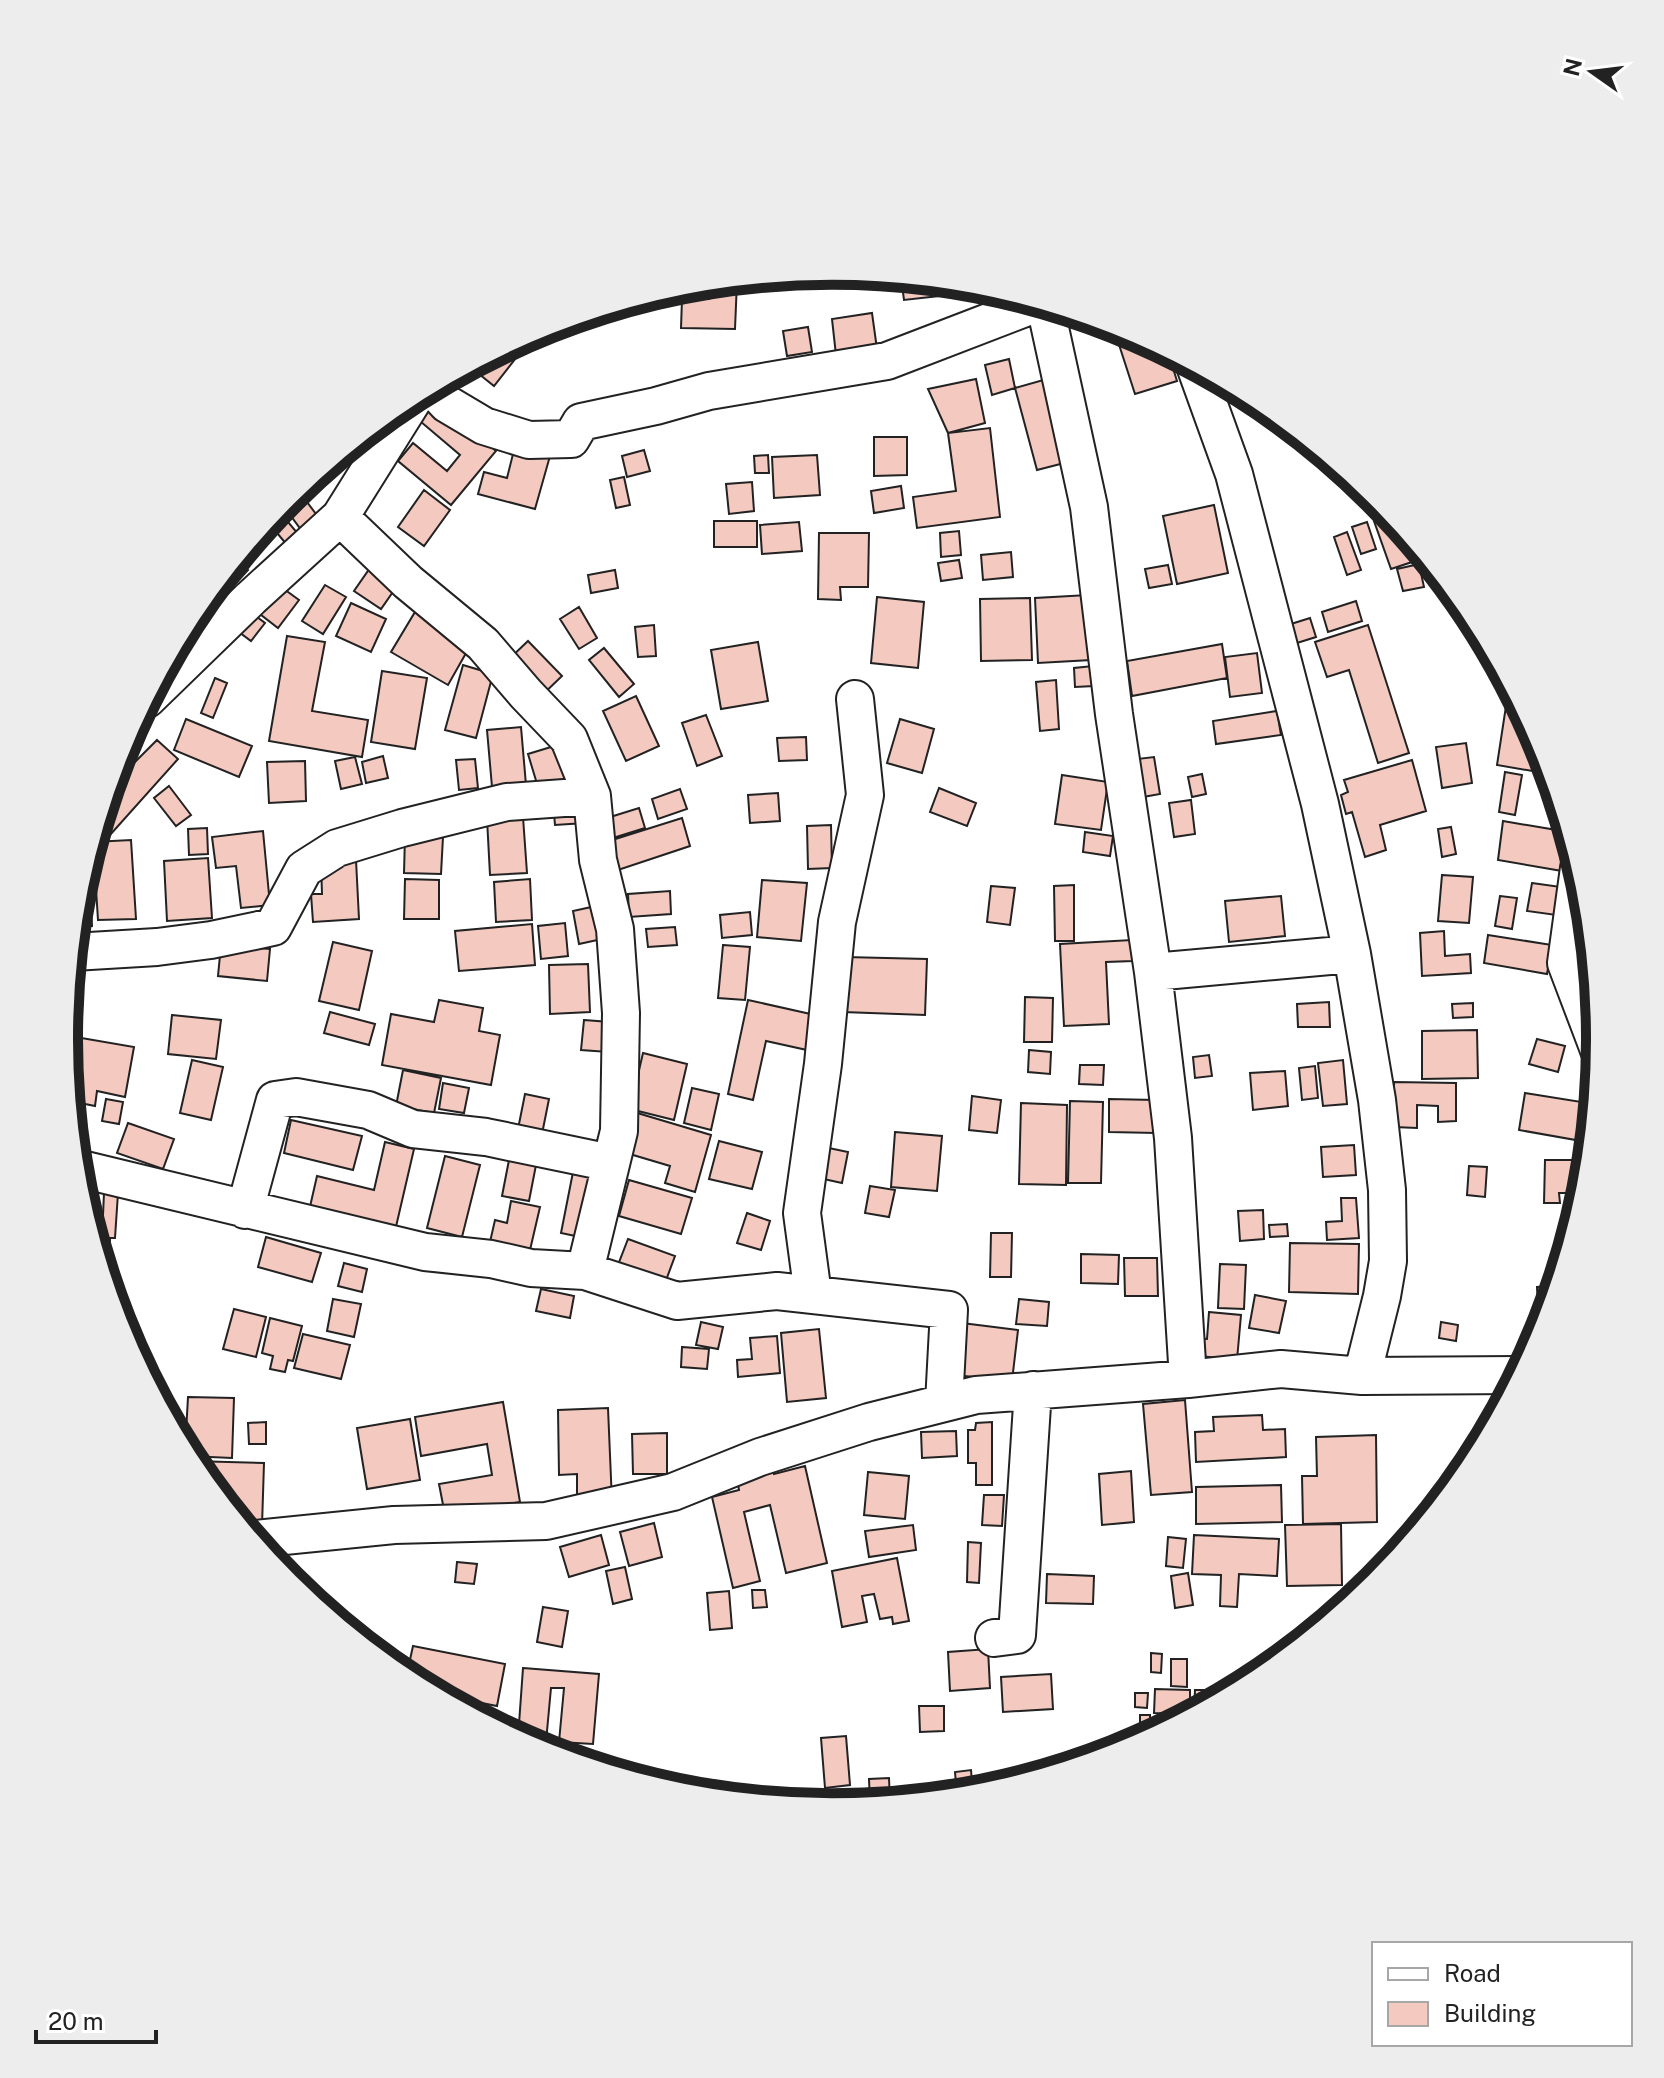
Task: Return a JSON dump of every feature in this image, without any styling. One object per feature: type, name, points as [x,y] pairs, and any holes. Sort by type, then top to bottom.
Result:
[{"type":"street","points":[[439,396],[447,404],[484,426],[529,440],[571,439],[581,422],[709,391],[887,361],[1021,310]]},
{"type":"street","points":[[1048,317],[1089,507],[1114,714],[1153,972],[1173,1138],[1188,1379]]},
{"type":"street","points":[[1200,382],[1238,488],[1320,804],[1352,954],[1377,1100],[1387,1190],[1388,1261],[1362,1376]]},
{"type":"street","points":[[173,674],[340,517],[400,422]]},
{"type":"street","points":[[340,517],[408,582],[483,644],[569,739],[592,796],[598,860],[615,929],[621,1013],[619,1131],[585,1271]]},
{"type":"street","points":[[813,1295],[802,1213],[823,1064],[837,922],[865,795],[855,699]]},
{"type":"street","points":[[83,951],[157,947],[273,927],[304,869],[337,848],[507,802],[592,796]]},
{"type":"street","points":[[1574,904],[1566,963],[1585,1013]]},
{"type":"street","points":[[1153,972],[1352,954]]},
{"type":"street","points":[[245,1210],[275,1100],[296,1097],[368,1110],[413,1129],[486,1137],[611,1163]]},
{"type":"street","points":[[90,1171],[425,1252],[491,1259],[531,1268],[585,1271],[677,1301],[777,1291],[949,1310],[944,1403]]},
{"type":"street","points":[[267,1538],[394,1525],[546,1521],[673,1492],[760,1457],[869,1422],[976,1395],[1281,1369],[1362,1376],[1506,1375]]},
{"type":"street","points":[[994,1638],[1017,1635],[1033,1390]]},
{"type":"building","points":[[902,289],[948,295],[904,300]]},
{"type":"building","points":[[737,291],[735,329],[681,328],[682,300],[709,299],[709,295]]},
{"type":"building","points":[[872,313],[877,349],[836,355],[832,319]]},
{"type":"building","points":[[808,327],[812,352],[787,356],[783,331]]},
{"type":"building","points":[[1118,341],[1173,367],[1177,381],[1135,394]]},
{"type":"building","points":[[514,356],[516,358],[494,386],[479,374]]},
{"type":"building","points":[[1009,359],[1015,388],[992,395],[985,365]]},
{"type":"building","points":[[1054,377],[1076,460],[1037,470],[1015,388]]},
{"type":"building","points":[[976,379],[985,423],[948,433],[928,389]]},
{"type":"building","points":[[434,399],[496,451],[451,505],[398,461],[413,443],[447,471],[460,455],[414,416]]},
{"type":"building","points":[[990,428],[1000,517],[917,528],[913,497],[956,491],[948,433]]},
{"type":"building","points":[[874,437],[907,437],[907,475],[874,476]]},
{"type":"building","points":[[515,446],[550,456],[535,509],[478,494],[484,472],[507,478]]},
{"type":"building","points":[[644,450],[650,471],[627,477],[622,456]]},
{"type":"building","points":[[768,455],[769,473],[755,473],[754,456]]},
{"type":"building","points":[[817,455],[820,495],[774,498],[772,457]]},
{"type":"building","points":[[624,477],[630,505],[616,508],[610,480]]},
{"type":"building","points":[[752,482],[754,511],[729,514],[726,484]]},
{"type":"building","points":[[901,486],[904,508],[874,513],[871,491]]},
{"type":"building","points":[[424,490],[450,510],[424,546],[398,527]]},
{"type":"building","points":[[305,500],[319,518],[302,531],[290,515]]},
{"type":"building","points":[[1214,505],[1228,573],[1177,584],[1163,516]]},
{"type":"building","points":[[286,520],[299,535],[287,545],[275,531]]},
{"type":"building","points":[[1378,520],[1399,542],[1412,562],[1391,569],[1374,521]]},
{"type":"building","points":[[714,521],[757,521],[757,547],[714,547]]},
{"type":"building","points":[[799,522],[802,551],[762,554],[760,525]]},
{"type":"building","points":[[1367,522],[1376,549],[1361,554],[1352,527]]},
{"type":"building","points":[[959,531],[961,555],[941,557],[940,533]]},
{"type":"building","points":[[1347,532],[1361,570],[1347,575],[1334,537]]},
{"type":"building","points":[[819,533],[869,533],[868,587],[840,587],[841,600],[818,599]]},
{"type":"building","points":[[1011,552],[1013,577],[983,580],[981,555]]},
{"type":"building","points":[[959,560],[962,578],[941,581],[938,563]]},
{"type":"building","points":[[1417,564],[1424,587],[1403,591],[1397,569]]},
{"type":"building","points":[[1168,565],[1172,584],[1149,588],[1145,569]]},
{"type":"building","points":[[245,567],[248,570],[217,604]]},
{"type":"building","points":[[370,568],[397,586],[381,609],[354,591]]},
{"type":"building","points":[[615,570],[618,588],[591,593],[588,575]]},
{"type":"building","points":[[277,584],[299,600],[278,628],[256,611]]},
{"type":"building","points":[[325,585],[346,597],[323,634],[302,621]]},
{"type":"building","points":[[1088,595],[1091,660],[1038,663],[1035,598]]},
{"type":"building","points":[[877,597],[924,602],[918,668],[871,663]]},
{"type":"building","points":[[1030,598],[1032,660],[981,661],[980,599]]},
{"type":"building","points":[[1356,601],[1362,621],[1328,632],[1322,612]]},
{"type":"building","points":[[351,603],[386,619],[371,652],[336,636]]},
{"type":"building","points":[[579,607],[597,638],[579,649],[560,619]]},
{"type":"building","points":[[415,612],[470,646],[448,685],[391,652]]},
{"type":"building","points":[[253,614],[265,623],[251,641],[239,632]]},
{"type":"building","points":[[1310,618],[1316,637],[1297,643],[1291,624]]},
{"type":"building","points":[[654,625],[656,656],[638,657],[635,627]]},
{"type":"building","points":[[1368,625],[1409,753],[1378,763],[1349,670],[1327,677],[1315,642]]},
{"type":"building","points":[[287,636],[325,642],[312,711],[368,720],[362,757],[269,741]]},
{"type":"building","points":[[528,641],[562,676],[538,699],[504,664]]},
{"type":"building","points":[[758,642],[768,701],[721,709],[711,650]]},
{"type":"building","points":[[1222,644],[1227,678],[1132,696],[1127,661]]},
{"type":"building","points":[[604,648],[634,684],[619,697],[589,660]]},
{"type":"building","points":[[1257,653],[1262,693],[1230,697],[1225,657]]},
{"type":"building","points":[[463,665],[493,674],[476,738],[445,730]]},
{"type":"building","points":[[1093,666],[1094,686],[1075,687],[1074,668]]},
{"type":"building","points":[[382,671],[427,678],[415,749],[371,742]]},
{"type":"building","points":[[215,678],[227,683],[213,718],[201,713]]},
{"type":"building","points":[[1056,680],[1059,729],[1040,731],[1036,682]]},
{"type":"building","points":[[636,696],[659,746],[626,761],[603,711]]},
{"type":"building","points":[[1506,706],[1537,772],[1497,765]]},
{"type":"building","points":[[1277,711],[1281,735],[1216,744],[1213,721]]},
{"type":"building","points":[[706,715],[722,756],[697,766],[682,723]]},
{"type":"building","points":[[186,719],[252,746],[239,777],[174,750]]},
{"type":"building","points":[[900,719],[934,729],[922,773],[887,763]]},
{"type":"building","points":[[521,727],[526,785],[492,787],[487,730]]},
{"type":"building","points":[[806,737],[807,760],[779,761],[777,738]]},
{"type":"building","points":[[157,740],[178,759],[110,835],[107,835],[118,797],[128,769]]},
{"type":"building","points":[[564,743],[576,786],[541,797],[528,754]]},
{"type":"building","points":[[1466,743],[1472,783],[1442,788],[1436,747]]},
{"type":"building","points":[[383,756],[388,778],[366,783],[362,762]]},
{"type":"building","points":[[355,757],[362,784],[341,789],[335,761]]},
{"type":"building","points":[[1154,757],[1160,794],[1143,797],[1137,759]]},
{"type":"building","points":[[475,759],[478,788],[459,790],[456,760]]},
{"type":"building","points":[[1412,760],[1426,811],[1380,825],[1386,850],[1365,857],[1352,812],[1346,814],[1341,795],[1348,792],[1344,780]]},
{"type":"building","points":[[305,761],[306,801],[269,803],[267,762]]},
{"type":"building","points":[[1505,772],[1522,775],[1515,815],[1499,812]]},
{"type":"building","points":[[1202,774],[1206,794],[1192,797],[1188,777]]},
{"type":"building","points":[[1062,775],[1108,782],[1101,830],[1055,824]]},
{"type":"building","points":[[169,786],[191,815],[176,826],[154,798]]},
{"type":"building","points":[[939,788],[976,803],[967,826],[930,812]]},
{"type":"building","points":[[680,789],[687,809],[658,819],[652,799]]},
{"type":"building","points":[[778,793],[780,821],[750,823],[748,795]]},
{"type":"building","points":[[583,799],[585,823],[555,825],[553,802]]},
{"type":"building","points":[[1191,800],[1195,834],[1174,837],[1169,803]]},
{"type":"building","points":[[639,808],[645,828],[613,838],[607,818]]},
{"type":"building","points":[[523,817],[527,873],[490,875],[487,819]]},
{"type":"building","points":[[682,818],[690,846],[618,870],[609,841]]},
{"type":"building","points":[[1503,821],[1556,830],[1567,872],[1498,860]]},
{"type":"building","points":[[831,825],[832,868],[808,869],[807,826]]},
{"type":"building","points":[[1451,827],[1456,854],[1442,857],[1438,829]]},
{"type":"building","points":[[207,828],[208,854],[189,855],[188,829]]},
{"type":"building","points":[[263,831],[270,905],[241,908],[236,866],[216,868],[212,837]]},
{"type":"building","points":[[1085,832],[1113,836],[1110,856],[1083,852]]},
{"type":"building","points":[[405,836],[443,837],[441,874],[404,873]]},
{"type":"building","points":[[131,840],[136,919],[98,920],[95,879],[105,841]]},
{"type":"building","points":[[208,858],[212,918],[167,921],[164,861]]},
{"type":"building","points":[[356,860],[359,919],[313,922],[311,894],[322,894],[321,863]]},
{"type":"building","points":[[1442,875],[1473,877],[1469,923],[1438,921]]},
{"type":"building","points":[[405,879],[439,880],[439,919],[404,919]]},
{"type":"building","points":[[530,879],[532,920],[496,922],[494,882]]},
{"type":"building","points":[[762,880],[807,883],[801,941],[757,937]]},
{"type":"building","points":[[1532,883],[1561,887],[1556,915],[1527,911]]},
{"type":"building","points":[[1074,885],[1074,941],[1055,941],[1054,886]]},
{"type":"building","points":[[991,886],[1015,888],[1010,925],[987,922]]},
{"type":"building","points":[[670,891],[671,914],[629,917],[628,894]]},
{"type":"building","points":[[1281,896],[1285,936],[1229,942],[1225,901]]},
{"type":"building","points":[[1500,896],[1517,898],[1512,929],[1495,926]]},
{"type":"building","points":[[90,902],[92,926],[86,926]]},
{"type":"building","points":[[596,906],[602,939],[579,944],[573,911]]},
{"type":"building","points":[[750,912],[752,935],[722,938],[720,915]]},
{"type":"building","points":[[565,923],[568,956],[541,959],[538,926]]},
{"type":"building","points":[[532,924],[535,965],[459,971],[455,931]]},
{"type":"building","points":[[675,927],[677,945],[648,947],[646,929]]},
{"type":"building","points":[[1444,931],[1445,956],[1470,954],[1471,973],[1422,976],[1420,933]]},
{"type":"building","points":[[1488,935],[1552,945],[1547,974],[1484,963]]},
{"type":"building","points":[[1132,940],[1133,961],[1106,962],[1109,1024],[1064,1026],[1060,944]]},
{"type":"building","points":[[333,942],[372,951],[359,1010],[319,1001]]},
{"type":"building","points":[[221,945],[270,949],[267,981],[218,976]]},
{"type":"building","points":[[723,945],[750,947],[745,1000],[718,998]]},
{"type":"building","points":[[845,957],[927,959],[925,1015],[843,1012]]},
{"type":"building","points":[[588,964],[590,1012],[550,1014],[549,965]]},
{"type":"building","points":[[1025,997],[1053,998],[1052,1042],[1024,1042]]},
{"type":"building","points":[[439,1000],[483,1008],[479,1031],[500,1035],[491,1085],[382,1065],[391,1014],[434,1022]]},
{"type":"building","points":[[748,1000],[824,1017],[816,1052],[766,1041],[753,1100],[728,1094]]},
{"type":"building","points":[[1329,1002],[1330,1027],[1298,1027],[1297,1004]]},
{"type":"building","points":[[1473,1003],[1473,1017],[1453,1018],[1452,1004]]},
{"type":"building","points":[[330,1012],[375,1024],[369,1045],[324,1033]]},
{"type":"building","points":[[172,1015],[221,1020],[216,1059],[168,1054]]},
{"type":"building","points":[[584,1020],[610,1022],[608,1052],[581,1050]]},
{"type":"building","points":[[1477,1030],[1478,1078],[1422,1079],[1422,1031]]},
{"type":"building","points":[[78,1037],[134,1047],[125,1097],[97,1091],[95,1106],[81,1103]]},
{"type":"building","points":[[1537,1039],[1565,1046],[1558,1072],[1529,1064]]},
{"type":"building","points":[[1029,1050],[1051,1052],[1050,1074],[1028,1072]]},
{"type":"building","points":[[643,1053],[687,1064],[674,1120],[630,1109]]},
{"type":"building","points":[[1209,1055],[1212,1076],[1195,1078],[1193,1057]]},
{"type":"building","points":[[192,1060],[223,1067],[211,1120],[180,1113]]},
{"type":"building","points":[[1343,1060],[1347,1104],[1323,1106],[1318,1063]]},
{"type":"building","points":[[1080,1065],[1104,1065],[1103,1085],[1079,1084]]},
{"type":"building","points":[[1315,1066],[1318,1098],[1302,1100],[1299,1068]]},
{"type":"building","points":[[403,1070],[441,1078],[434,1113],[396,1106]]},
{"type":"building","points":[[1285,1071],[1288,1106],[1253,1110],[1250,1073]]},
{"type":"building","points":[[1394,1082],[1456,1083],[1456,1121],[1438,1122],[1438,1106],[1417,1105],[1417,1128],[1394,1127]]},
{"type":"building","points":[[443,1083],[469,1088],[464,1113],[439,1109]]},
{"type":"building","points":[[692,1088],[719,1094],[711,1130],[684,1123]]},
{"type":"building","points":[[1525,1093],[1583,1102],[1579,1141],[1519,1130]]},
{"type":"building","points":[[525,1094],[549,1099],[542,1134],[518,1129]]},
{"type":"building","points":[[972,1096],[1001,1100],[997,1133],[969,1130]]},
{"type":"building","points":[[106,1099],[123,1102],[119,1124],[102,1121]]},
{"type":"building","points":[[1109,1099],[1156,1100],[1156,1133],[1109,1132]]},
{"type":"building","points":[[1070,1101],[1103,1102],[1101,1183],[1068,1183]]},
{"type":"building","points":[[1021,1103],[1067,1105],[1066,1185],[1019,1184]]},
{"type":"building","points":[[634,1112],[711,1135],[695,1192],[665,1183],[670,1166],[623,1152]]},
{"type":"building","points":[[291,1120],[362,1136],[353,1170],[284,1153]]},
{"type":"building","points":[[128,1123],[174,1139],[163,1169],[117,1153]]},
{"type":"building","points":[[895,1132],[942,1136],[937,1191],[891,1187]]},
{"type":"building","points":[[719,1141],[762,1152],[752,1189],[709,1179]]},
{"type":"building","points":[[385,1142],[414,1149],[395,1231],[309,1211],[317,1176],[374,1190]]},
{"type":"building","points":[[1354,1145],[1356,1175],[1323,1177],[1321,1147]]},
{"type":"building","points":[[824,1147],[848,1152],[842,1183],[819,1178]]},
{"type":"building","points":[[445,1156],[480,1165],[462,1237],[427,1228]]},
{"type":"building","points":[[509,1160],[536,1165],[529,1201],[502,1196]]},
{"type":"building","points":[[1545,1160],[1576,1160],[1568,1202],[1568,1193],[1559,1193],[1560,1203],[1544,1203]]},
{"type":"building","points":[[1469,1166],[1487,1167],[1485,1197],[1467,1195]]},
{"type":"building","points":[[574,1167],[600,1173],[585,1238],[561,1233]]},
{"type":"building","points":[[629,1180],[692,1198],[681,1234],[619,1216]]},
{"type":"building","points":[[870,1186],[895,1190],[889,1217],[865,1213]]},
{"type":"building","points":[[104,1193],[118,1193],[115,1238],[105,1238],[99,1215],[103,1215]]},
{"type":"building","points":[[1341,1198],[1356,1198],[1359,1238],[1327,1240],[1326,1222],[1342,1221]]},
{"type":"building","points":[[511,1201],[540,1207],[530,1250],[490,1242],[495,1220],[507,1223]]},
{"type":"building","points":[[1263,1210],[1264,1239],[1240,1241],[1238,1211]]},
{"type":"building","points":[[747,1213],[770,1221],[761,1250],[737,1243]]},
{"type":"building","points":[[1287,1224],[1288,1236],[1270,1237],[1269,1225]]},
{"type":"building","points":[[991,1233],[1012,1233],[1011,1277],[990,1277]]},
{"type":"building","points":[[266,1237],[321,1253],[312,1282],[258,1267]]},
{"type":"building","points":[[628,1239],[675,1256],[665,1283],[618,1265]]},
{"type":"building","points":[[1290,1243],[1359,1244],[1358,1294],[1289,1292]]},
{"type":"building","points":[[1081,1254],[1119,1255],[1118,1284],[1081,1283]]},
{"type":"building","points":[[1124,1258],[1157,1258],[1158,1296],[1125,1296]]},
{"type":"building","points":[[344,1263],[367,1269],[362,1292],[338,1286]]},
{"type":"building","points":[[1220,1264],[1246,1265],[1244,1309],[1218,1308]]},
{"type":"building","points":[[1537,1287],[1544,1287],[1538,1304]]},
{"type":"building","points":[[541,1289],[574,1296],[570,1318],[536,1311]]},
{"type":"building","points":[[1255,1295],[1286,1301],[1279,1333],[1249,1328]]},
{"type":"building","points":[[333,1299],[361,1304],[354,1337],[327,1331]]},
{"type":"building","points":[[1019,1299],[1049,1302],[1047,1326],[1016,1324]]},
{"type":"building","points":[[234,1309],[266,1317],[256,1357],[223,1349]]},
{"type":"building","points":[[1209,1312],[1241,1315],[1237,1360],[1190,1355],[1192,1338],[1207,1339]]},
{"type":"building","points":[[270,1318],[302,1326],[293,1361],[288,1360],[285,1372],[270,1369],[273,1356],[262,1353]]},
{"type":"building","points":[[701,1322],[723,1327],[718,1349],[696,1345]]},
{"type":"building","points":[[1441,1322],[1458,1325],[1456,1341],[1439,1338]]},
{"type":"building","points":[[962,1323],[1018,1330],[1012,1381],[955,1375]]},
{"type":"building","points":[[819,1329],[826,1398],[787,1402],[781,1333]]},
{"type":"building","points":[[303,1334],[350,1345],[341,1379],[294,1368]]},
{"type":"building","points":[[777,1336],[780,1373],[738,1377],[737,1360],[752,1359],[750,1338]]},
{"type":"building","points":[[682,1347],[709,1349],[707,1369],[681,1367]]},
{"type":"building","points":[[188,1397],[234,1398],[232,1458],[204,1457],[186,1428]]},
{"type":"building","points":[[1185,1400],[1192,1492],[1151,1495],[1143,1404]]},
{"type":"building","points":[[503,1402],[520,1502],[445,1515],[439,1484],[492,1475],[487,1444],[421,1456],[415,1417]]},
{"type":"building","points":[[608,1408],[612,1502],[577,1503],[577,1474],[559,1475],[558,1410]]},
{"type":"building","points":[[1262,1415],[1263,1430],[1285,1429],[1286,1457],[1196,1462],[1195,1432],[1214,1431],[1213,1417]]},
{"type":"building","points":[[410,1419],[420,1480],[367,1489],[357,1428]]},
{"type":"building","points":[[266,1422],[266,1444],[249,1444],[248,1423]]},
{"type":"building","points":[[992,1422],[992,1485],[976,1485],[976,1463],[968,1463],[968,1430],[975,1430],[976,1423]]},
{"type":"building","points":[[956,1431],[957,1456],[922,1458],[921,1432]]},
{"type":"building","points":[[667,1433],[667,1474],[633,1474],[632,1434]]},
{"type":"building","points":[[1376,1435],[1377,1522],[1303,1524],[1302,1476],[1317,1476],[1316,1437]]},
{"type":"building","points":[[208,1461],[264,1463],[262,1526],[257,1526]]},
{"type":"building","points":[[805,1466],[827,1563],[786,1573],[770,1505],[744,1512],[760,1581],[733,1588],[712,1497],[739,1490],[737,1478],[773,1469],[774,1474]]},
{"type":"building","points":[[1131,1471],[1134,1522],[1102,1525],[1099,1474]]},
{"type":"building","points":[[868,1472],[909,1476],[905,1519],[864,1515]]},
{"type":"building","points":[[1281,1485],[1282,1522],[1196,1524],[1196,1487]]},
{"type":"building","points":[[984,1495],[1004,1495],[1002,1526],[982,1525]]},
{"type":"building","points":[[654,1523],[662,1557],[629,1566],[620,1532]]},
{"type":"building","points":[[1341,1524],[1342,1585],[1287,1586],[1285,1525]]},
{"type":"building","points":[[913,1525],[916,1550],[869,1557],[865,1531]]},
{"type":"building","points":[[601,1535],[609,1565],[569,1577],[560,1547]]},
{"type":"building","points":[[1194,1535],[1279,1539],[1277,1576],[1239,1574],[1237,1607],[1220,1606],[1221,1575],[1192,1574]]},
{"type":"building","points":[[1168,1537],[1186,1539],[1183,1568],[1166,1566]]},
{"type":"building","points":[[968,1542],[981,1543],[979,1583],[967,1582]]},
{"type":"building","points":[[897,1558],[909,1621],[893,1624],[892,1617],[880,1619],[874,1594],[862,1596],[867,1622],[842,1627],[832,1571]]},
{"type":"building","points":[[457,1562],[477,1564],[474,1584],[455,1582]]},
{"type":"building","points":[[625,1567],[632,1599],[613,1604],[606,1571]]},
{"type":"building","points":[[1188,1573],[1193,1605],[1175,1608],[1171,1576]]},
{"type":"building","points":[[1047,1574],[1094,1576],[1093,1604],[1046,1603]]},
{"type":"building","points":[[752,1590],[765,1590],[767,1607],[753,1608]]},
{"type":"building","points":[[729,1591],[732,1628],[710,1630],[707,1593]]},
{"type":"building","points":[[543,1607],[568,1611],[562,1647],[537,1642]]},
{"type":"building","points":[[413,1646],[505,1664],[497,1706],[473,1701],[409,1663]]},
{"type":"building","points":[[988,1649],[990,1688],[950,1691],[948,1652]]},
{"type":"building","points":[[1151,1653],[1162,1654],[1161,1673],[1151,1672]]},
{"type":"building","points":[[1171,1659],[1187,1659],[1187,1687],[1171,1686]]},
{"type":"building","points":[[523,1668],[599,1674],[593,1744],[559,1742],[564,1688],[551,1688],[546,1737],[519,1725]]},
{"type":"building","points":[[1051,1674],[1053,1709],[1003,1712],[1001,1677]]},
{"type":"building","points":[[1155,1689],[1190,1690],[1190,1702],[1168,1713],[1154,1713]]},
{"type":"building","points":[[1195,1690],[1206,1690],[1206,1694],[1195,1700]]},
{"type":"building","points":[[1135,1693],[1148,1693],[1147,1708],[1135,1707]]},
{"type":"building","points":[[919,1706],[944,1706],[944,1731],[920,1732]]},
{"type":"building","points":[[1140,1715],[1150,1715],[1150,1722],[1140,1727]]},
{"type":"building","points":[[846,1736],[850,1785],[825,1788],[821,1738]]},
{"type":"building","points":[[971,1770],[972,1780],[956,1783],[955,1772]]},
{"type":"building","points":[[889,1778],[890,1790],[870,1791],[869,1779]]}]
